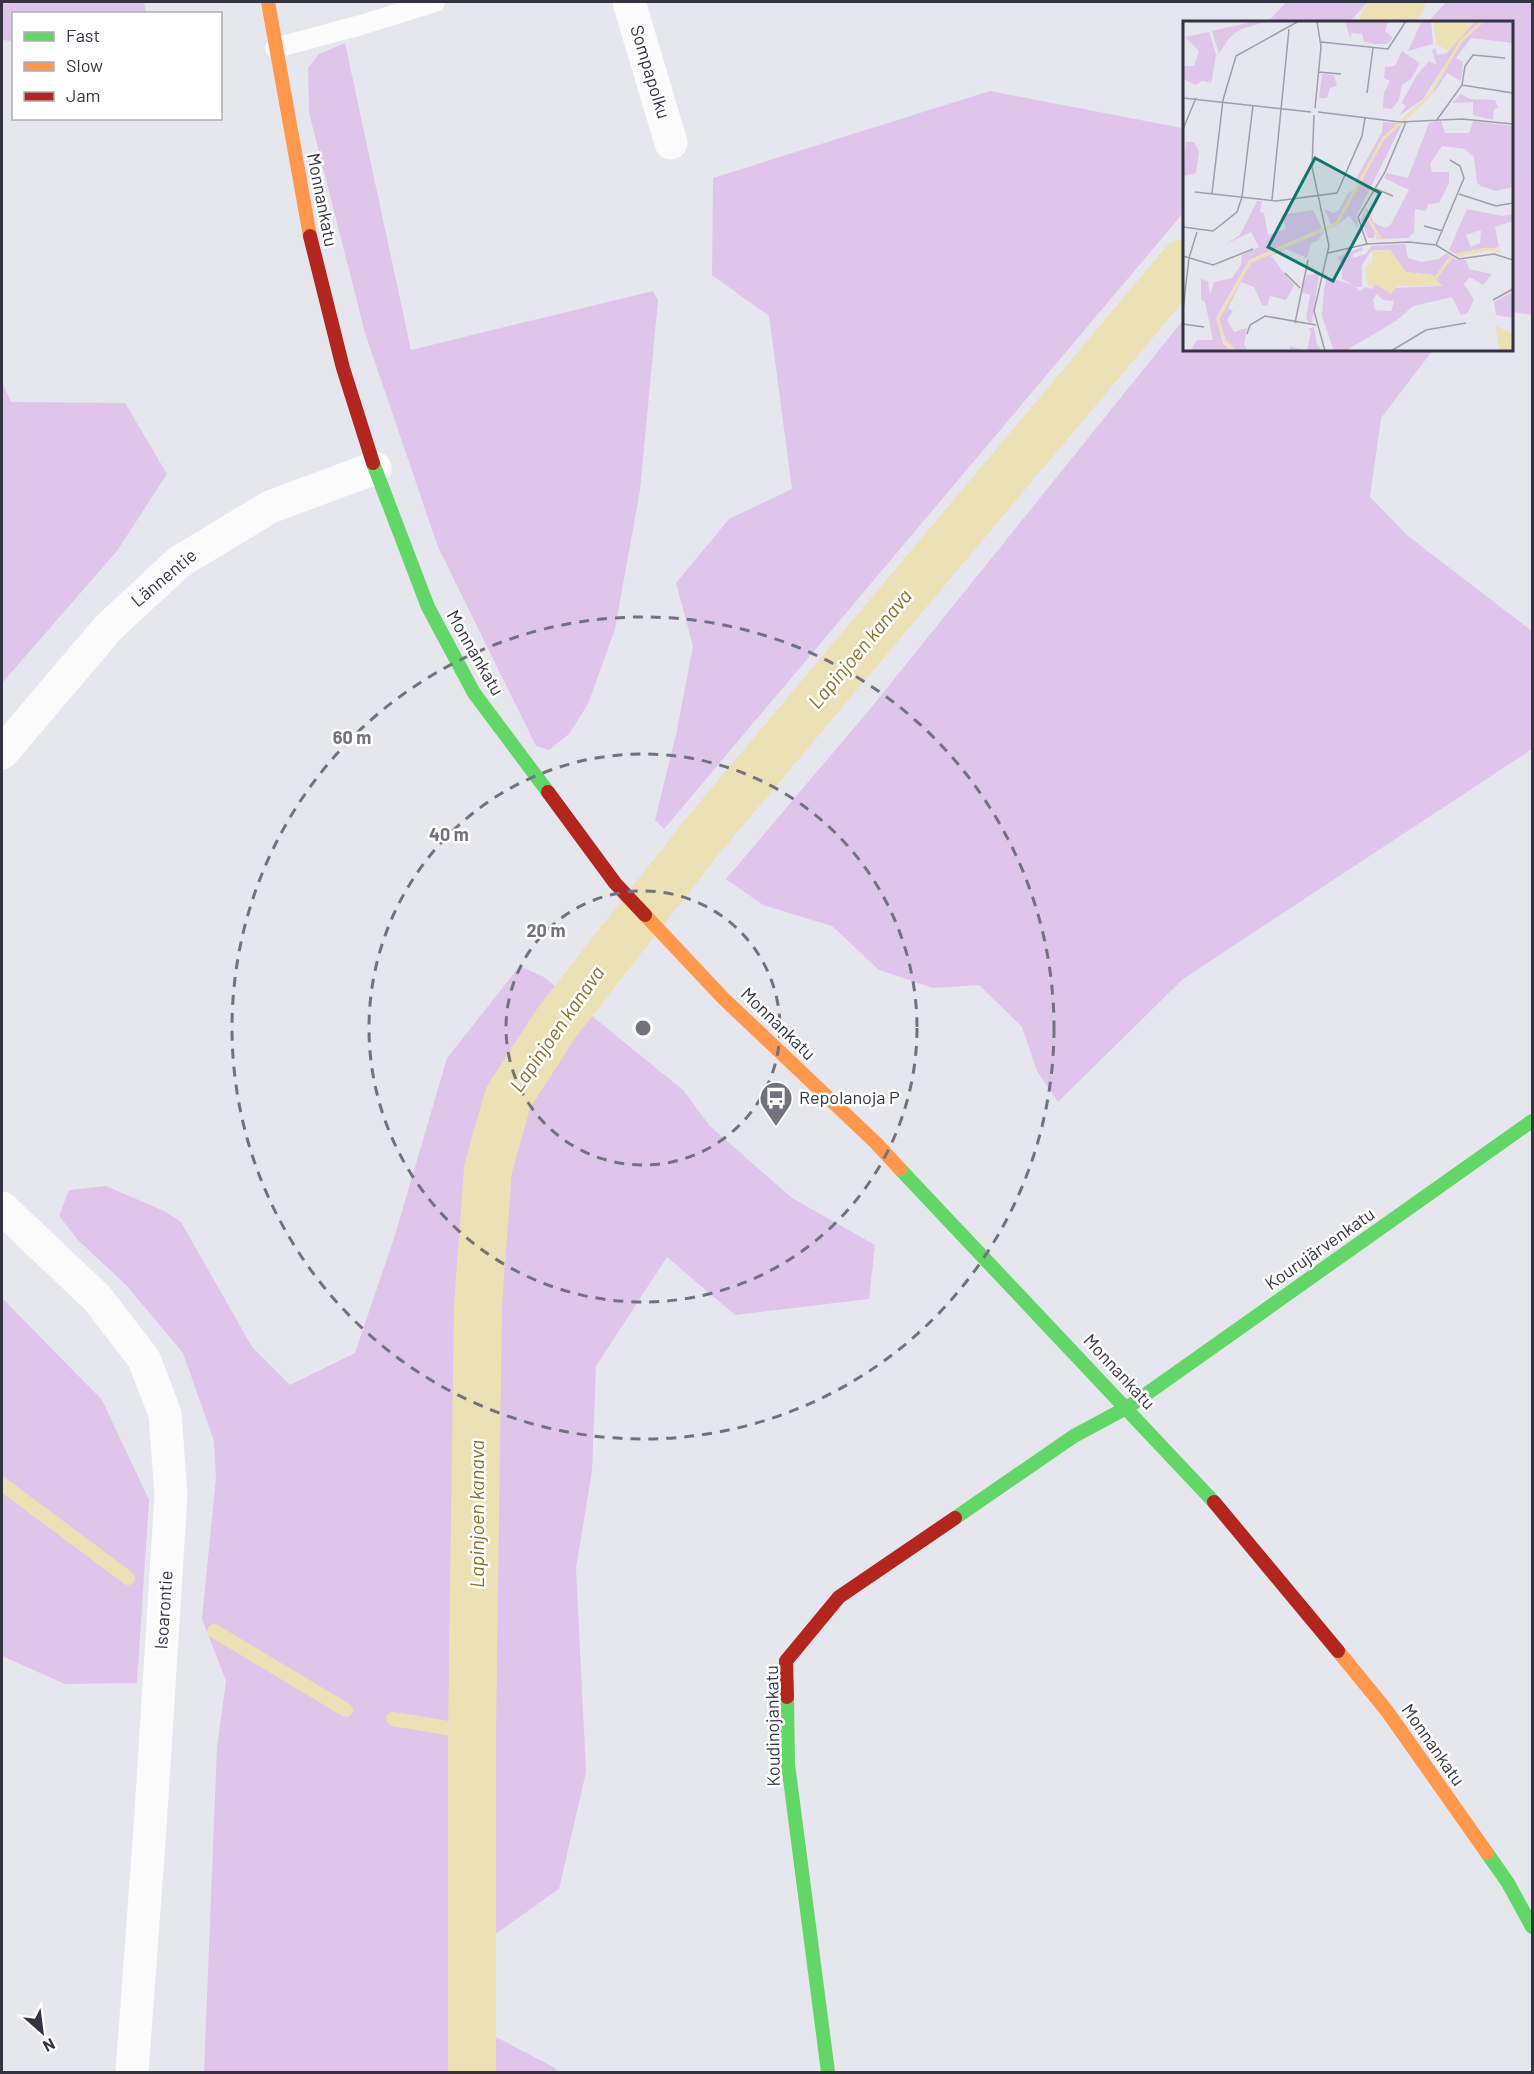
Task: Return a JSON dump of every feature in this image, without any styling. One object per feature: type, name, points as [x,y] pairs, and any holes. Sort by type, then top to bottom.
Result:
[{"type":"main road","name":"Monnankatu","points":[[268,2],[311,240],[343,368],[375,468],[428,607],[474,693],[615,884],[723,998],[876,1143],[1200,1485],[1387,1711],[1508,1883],[1533,1927]]},
{"type":"main road","name":"Kourujärvenkatu","points":[[1128,1407],[1533,1121]]},
{"type":"main road","name":"Koudinojankatu","points":[[828,2073],[788,1764],[786,1661],[839,1597],[1074,1436],[1128,1407]]},
{"type":"street","name":"Sompapolku","points":[[629,2],[671,143]]},
{"type":"street","name":"Lännentie","points":[[2,753],[108,628],[179,562],[270,507],[375,468]]},
{"type":"street","name":"Isoarontie","points":[[2,1208],[97,1298],[144,1359],[165,1414],[171,1495],[132,2073]]},
{"type":"lane","points":[[275,48],[435,2]]},
{"type":"shaded area","points":[[2,2],[144,2],[146,12],[12,12],[12,41],[2,40]]},
{"type":"shaded area","points":[[1286,2],[1368,2],[1350,21],[1269,21]]},
{"type":"shaded area","points":[[1446,2],[1532,2],[1532,315],[1513,312],[1513,21],[1429,21]]},
{"type":"shaded area","points":[[345,43],[411,350],[653,291],[658,300],[640,490],[615,629],[588,704],[569,734],[549,750],[536,746],[438,547],[365,333],[309,113],[308,68],[319,54]]},
{"type":"shaded area","points":[[990,91],[1183,126],[1183,213],[664,829],[655,820],[677,730],[693,646],[676,583],[729,519],[792,489],[769,316],[712,275],[713,178]]},
{"type":"shaded area","points":[[1183,320],[1183,351],[1432,351],[1381,418],[1370,497],[1408,536],[1532,631],[1532,749],[1183,979],[1058,1102],[1037,1071],[1022,1027],[979,985],[933,988],[879,970],[832,926],[763,905],[726,879],[870,709]]},
{"type":"shaded area","points":[[2,382],[11,402],[125,403],[167,474],[117,551],[2,683]]},
{"type":"shaded area","points":[[520,966],[544,977],[683,1090],[710,1126],[792,1198],[875,1245],[869,1299],[735,1315],[667,1257],[596,1366],[592,1471],[576,1568],[586,1772],[559,1889],[484,1942],[477,2027],[555,2068],[558,2072],[204,2072],[217,1747],[226,1681],[202,1619],[216,1477],[214,1441],[183,1353],[127,1286],[79,1241],[59,1216],[69,1190],[106,1186],[164,1211],[181,1222],[252,1347],[290,1385],[355,1353],[395,1235],[447,1058]]},
{"type":"shaded area","points":[[2,1298],[102,1400],[149,1500],[137,1683],[65,1684],[2,1656]]},
{"type":"waterway","name":"Lapinjoen kanava","points":[[1385,21],[1401,2]]},
{"type":"waterway","name":"Lapinjoen kanava","points":[[472,2072],[472,1732],[478,1305],[488,1169],[508,1098],[557,1022],[701,838],[1183,264]]},
{"type":"waterway","points":[[2,1484],[128,1578]]},
{"type":"waterway","points":[[214,1631],[346,1710]]},
{"type":"waterway","points":[[393,1719],[472,1732]]},
{"type":"traffic: fast","points":[[373,463],[428,607],[474,693],[548,792]]},
{"type":"traffic: fast","points":[[955,1518],[1074,1436],[1128,1407],[1532,1121]]},
{"type":"traffic: fast","points":[[900,1169],[1214,1502]]},
{"type":"traffic: fast","points":[[787,1697],[788,1764],[828,2072]]},
{"type":"traffic: fast","points":[[1487,1853],[1508,1883],[1532,1927]]},
{"type":"traffic: slow","points":[[268,2],[310,236]]},
{"type":"traffic: slow","points":[[645,915],[723,998],[876,1143],[900,1169]]},
{"type":"traffic: slow","points":[[1338,1651],[1387,1711],[1487,1853]]},
{"type":"traffic: jam","points":[[310,236],[343,368],[373,463]]},
{"type":"traffic: jam","points":[[548,792],[615,883],[645,915]]},
{"type":"traffic: jam","points":[[1214,1502],[1338,1651]]},
{"type":"traffic: jam","points":[[787,1697],[786,1661],[839,1597],[955,1518]]},
{"type":"place","name":"Repolanoja P","points":[[776,1127]]}]
